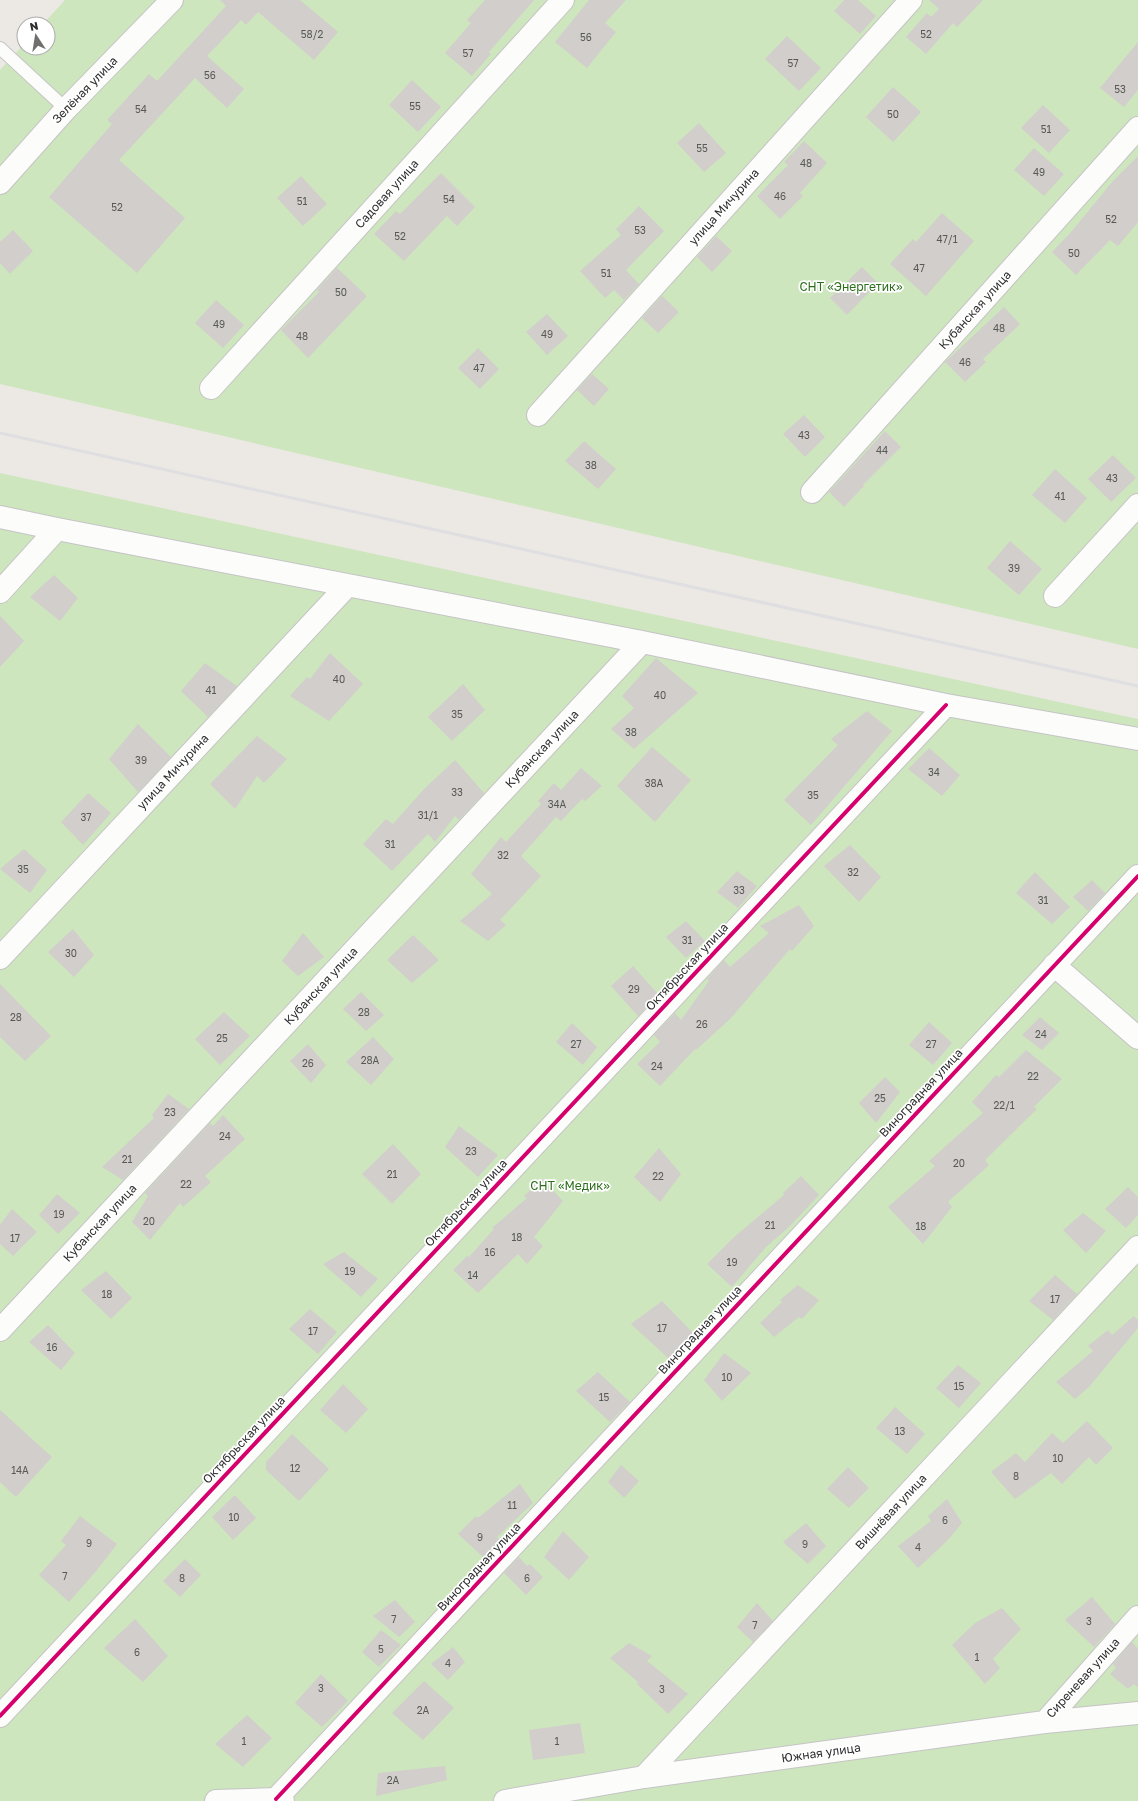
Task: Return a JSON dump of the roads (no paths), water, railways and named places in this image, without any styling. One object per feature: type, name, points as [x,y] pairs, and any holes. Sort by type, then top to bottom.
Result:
[{"type":"street","name":"Зелёная улица","points":[[0,183],[66,109],[172,0]]},
{"type":"street","name":"Садовая улица","points":[[211,388],[564,0]]},
{"type":"street","name":"улица Мичурина","points":[[538,415],[911,0]]},
{"type":"street","name":"Кубанская улица","points":[[812,492],[1138,128]]},
{"type":"street","points":[[1055,596],[1138,505]]},
{"type":"street","points":[[0,516],[57,529],[346,586],[642,642],[946,705],[1138,739]]},
{"type":"street","points":[[0,592],[57,529]]},
{"type":"street","name":"улица Мичурина","points":[[0,958],[346,586]]},
{"type":"street","name":"Кубанская улица","points":[[0,1330],[642,642]]},
{"type":"street","name":"Октябрьская улица","points":[[0,1716],[946,705]]},
{"type":"street","name":"Виноградная улица","points":[[280,1800],[1138,876]]},
{"type":"street","points":[[1054,965],[1138,1038]]},
{"type":"street","name":"Вишнёвая улица","points":[[644,1777],[1138,1247]]},
{"type":"street","name":"Сиреневая улица","points":[[1044,1722],[1138,1617]]},
{"type":"street","name":"Южная улица","points":[[505,1801],[554,1797],[644,1777],[1044,1722],[1138,1713]]},
{"type":"street","points":[[216,1801],[280,1800]]},
{"type":"lane","points":[[0,48],[66,109]]},
{"type":"railway","points":[[0,433],[1138,686]]},
{"type":"park label","name":"СНТ «Энергетик»","points":[[851,287]]},
{"type":"park label","name":"СНТ «Медик»","points":[[570,1186]]}]
